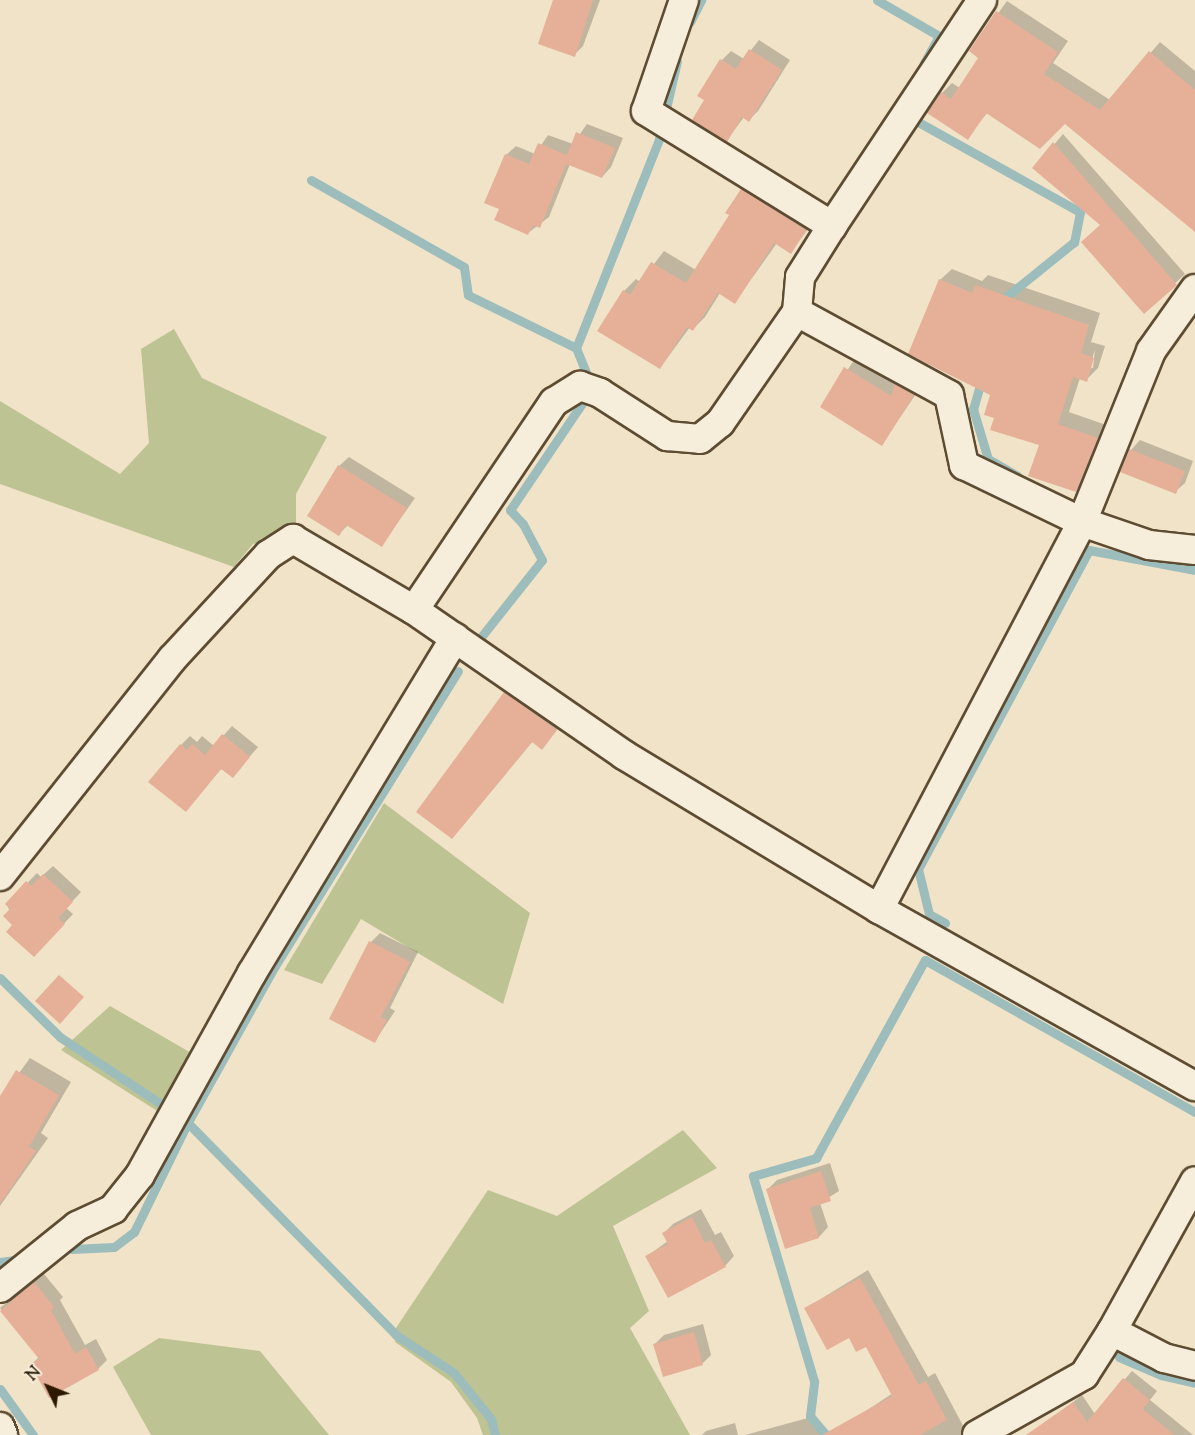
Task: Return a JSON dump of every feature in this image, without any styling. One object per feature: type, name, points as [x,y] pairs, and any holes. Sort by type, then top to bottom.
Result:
[{"type":"street","points":[[684,0],[646,111],[832,226]]},
{"type":"street","points":[[414,610],[554,402],[580,386],[600,393],[667,436],[700,439],[720,423],[797,312],[800,277],[982,0]]},
{"type":"street","points":[[879,909],[1082,522],[1152,351],[1195,289]]},
{"type":"street","points":[[797,312],[949,395],[964,465],[1082,522],[1149,545],[1195,550]]},
{"type":"street","points":[[0,876],[172,659],[268,555],[293,539],[414,610],[624,755],[879,909],[1195,1086]]},
{"type":"street","points":[[1,1286],[77,1226],[112,1209],[140,1174],[173,1114],[455,638]]},
{"type":"street","points":[[977,1435],[1084,1375],[1112,1331],[1195,1181]]},
{"type":"street","points":[[1112,1331],[1164,1358],[1195,1366]]},
{"type":"street","points":[[0,1427],[3,1435]]},
{"type":"green space","points":[[174,329],[202,378],[327,437],[296,494],[296,529],[253,544],[234,567],[0,484],[0,401],[120,474],[149,443],[141,349]]},
{"type":"green space","points":[[384,803],[530,913],[503,1004],[361,919],[322,984],[284,970]]},
{"type":"green space","points":[[110,1006],[193,1054],[162,1114],[61,1050]]},
{"type":"green space","points":[[683,1130],[717,1168],[613,1226],[649,1311],[630,1328],[690,1435],[483,1435],[477,1418],[451,1382],[395,1342],[396,1328],[488,1190],[557,1216]]},
{"type":"green space","points":[[159,1338],[260,1351],[329,1435],[151,1435],[113,1367]]},
{"type":"building","points":[[553,0],[593,0],[575,57],[538,44]]},
{"type":"building","points":[[996,11],[1058,52],[1044,74],[1100,110],[1149,51],[1195,90],[1195,232],[1065,124],[1040,149],[986,113],[968,140],[927,113],[941,92],[951,99],[978,58],[969,51]]},
{"type":"building","points":[[749,49],[782,70],[749,122],[742,117],[727,142],[692,120],[704,100],[697,96],[720,59],[736,69]]},
{"type":"building","points":[[576,132],[615,148],[602,178],[566,164],[540,228],[533,225],[528,235],[494,220],[499,209],[484,203],[505,154],[529,164],[538,143],[567,155]]},
{"type":"building","points":[[1053,142],[1177,285],[1144,314],[1081,242],[1100,225],[1032,168]]},
{"type":"building","points":[[741,189],[806,230],[791,254],[774,243],[735,304],[718,293],[693,331],[687,327],[660,369],[597,331],[623,290],[630,295],[651,262],[686,283],[729,215],[725,213]]},
{"type":"building","points":[[939,279],[972,293],[975,285],[1089,325],[1081,353],[1094,358],[1087,382],[1073,377],[1058,424],[1098,438],[1076,492],[1028,476],[1039,445],[990,430],[994,418],[984,415],[990,395],[908,354]]},
{"type":"building","points":[[844,367],[891,396],[895,384],[914,395],[882,446],[820,407]]},
{"type":"building","points":[[1129,449],[1185,471],[1176,494],[1120,472]]},
{"type":"building","points":[[338,465],[407,508],[382,547],[346,525],[339,536],[307,516]]},
{"type":"building","points":[[504,692],[557,730],[542,750],[532,742],[452,839],[416,812]]},
{"type":"building","points":[[222,734],[250,757],[233,778],[221,769],[186,812],[148,782],[180,744],[187,750],[192,744],[205,755]]},
{"type":"building","points":[[43,874],[73,902],[58,918],[65,924],[34,957],[6,932],[12,925],[3,916],[10,909],[5,904],[26,881],[31,886]]},
{"type":"building","points":[[369,941],[410,962],[381,1017],[387,1020],[375,1043],[329,1019]]},
{"type":"building","points":[[59,975],[84,997],[60,1024],[35,1001]]},
{"type":"building","points":[[16,1070],[59,1095],[29,1147],[36,1151],[0,1204],[0,1096]]},
{"type":"building","points":[[821,1171],[831,1201],[810,1208],[819,1238],[785,1249],[766,1189]]},
{"type":"building","points":[[692,1217],[705,1243],[711,1240],[726,1267],[668,1298],[645,1256],[668,1244],[662,1233]]},
{"type":"building","points":[[860,1278],[919,1385],[926,1381],[947,1420],[920,1435],[822,1435],[892,1396],[866,1347],[856,1352],[849,1338],[827,1350],[804,1308]]},
{"type":"building","points":[[34,1282],[54,1307],[51,1310],[75,1354],[86,1347],[99,1370],[49,1398],[30,1364],[39,1359],[0,1311]]},
{"type":"building","points":[[694,1332],[703,1365],[663,1377],[653,1344]]},
{"type":"building","points":[[1123,1378],[1150,1400],[1143,1409],[1174,1435],[1026,1435],[1073,1402],[1087,1422]]},
{"type":"waterway","points":[[690,22],[701,0]]},
{"type":"waterway","points":[[877,0],[939,36],[924,63]]},
{"type":"waterway","points":[[587,375],[576,348],[659,139],[677,61]]},
{"type":"waterway","points":[[920,123],[1080,212],[1074,242],[1007,296],[1003,308]]},
{"type":"waterway","points":[[311,180],[464,267],[468,295],[576,348]]},
{"type":"waterway","points":[[982,378],[973,409],[988,459],[1018,476]]},
{"type":"waterway","points":[[481,637],[542,560],[523,524],[510,510],[585,399]]},
{"type":"waterway","points":[[945,923],[929,914],[918,869],[1089,550],[1195,570]]},
{"type":"waterway","points":[[72,1249],[114,1247],[134,1232],[188,1122],[275,966],[458,671]]},
{"type":"waterway","points":[[826,1435],[810,1416],[814,1381],[753,1176],[816,1158],[925,960],[1195,1112]]},
{"type":"waterway","points":[[0,978],[60,1037],[173,1112]]},
{"type":"waterway","points":[[184,1119],[396,1335],[454,1373],[491,1419],[495,1435]]},
{"type":"waterway","points":[[0,1262],[15,1260]]},
{"type":"waterway","points":[[1119,1357],[1161,1375],[1195,1383]]},
{"type":"waterway","points":[[0,1389],[33,1435]]}]
